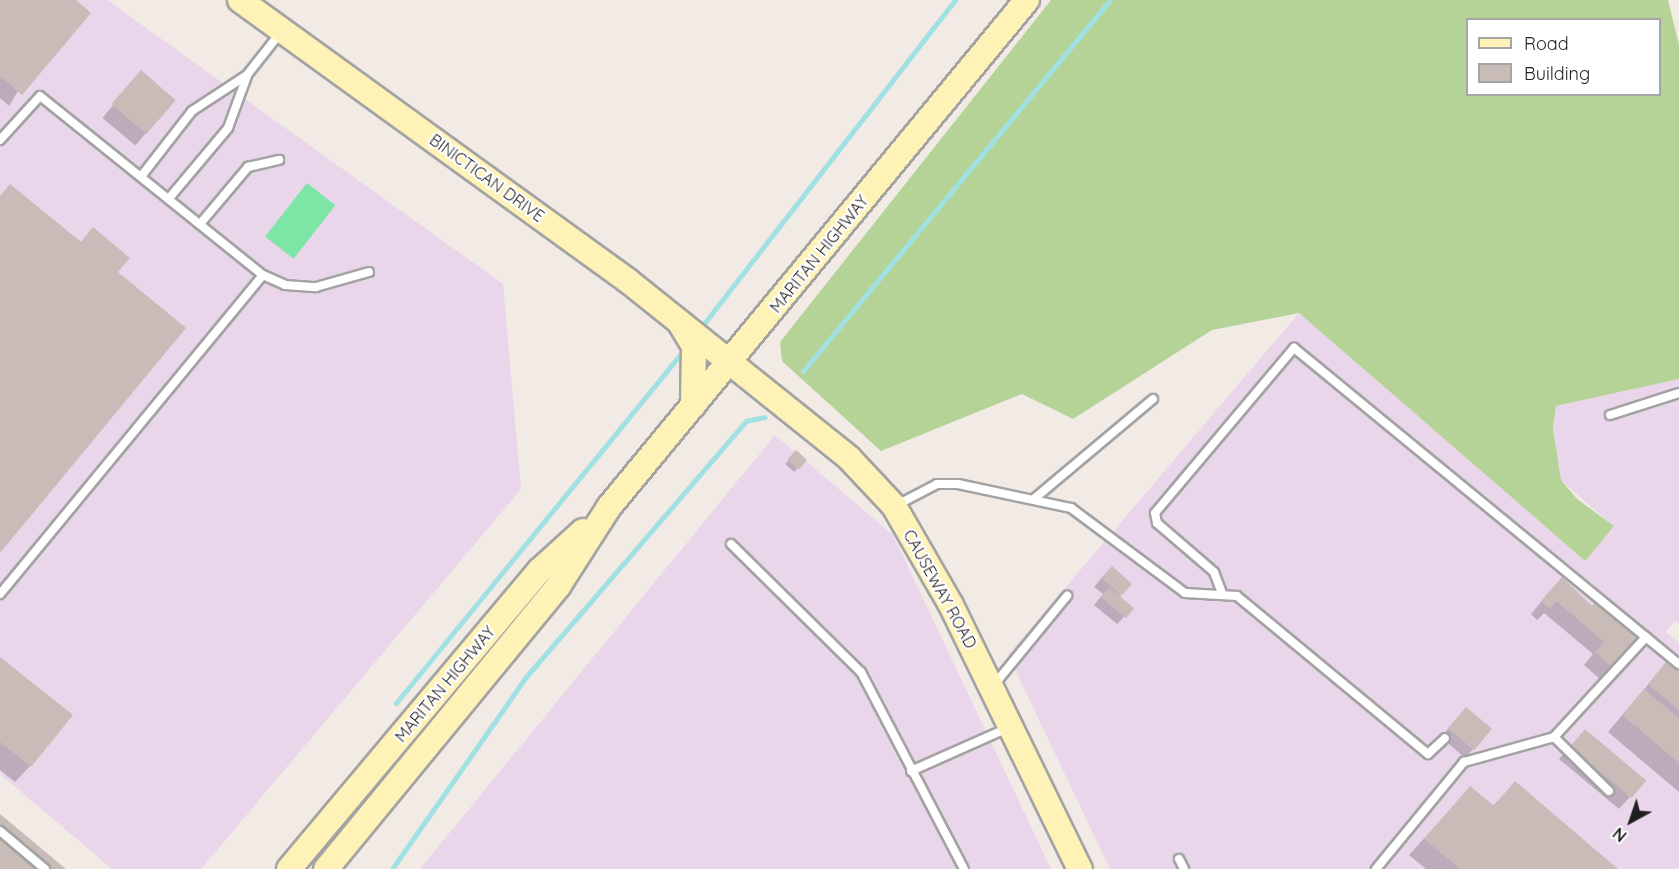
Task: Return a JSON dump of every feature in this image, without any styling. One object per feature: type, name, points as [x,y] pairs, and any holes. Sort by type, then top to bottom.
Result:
[{"type":"main road","name":"BINICTICAN DRIVE","points":[[240,0],[732,360]]},
{"type":"main road","name":"MARITAN HIGHWAY","points":[[326,869],[559,585],[609,507],[1027,0]]},
{"type":"main road","points":[[677,318],[694,346],[693,406]]},
{"type":"main road","name":"CAUSEWAY ROAD","points":[[732,360],[849,458],[894,507],[992,686],[1080,869]]},
{"type":"main road","name":"MARITAN HIGHWAY","points":[[289,869],[540,570],[609,507]]},
{"type":"lane","points":[[143,174],[192,111],[247,75],[283,30]]},
{"type":"lane","points":[[171,196],[228,129],[247,75]]},
{"type":"lane","points":[[0,140],[40,96],[171,196],[200,224],[263,275],[285,285],[316,287],[369,272]]},
{"type":"lane","points":[[200,224],[248,167],[279,160]]},
{"type":"lane","points":[[0,594],[263,275]]},
{"type":"lane","points":[[1222,593],[1214,572],[1156,523],[1155,513],[1294,348],[1679,664]]},
{"type":"lane","points":[[1610,415],[1679,393]]},
{"type":"lane","points":[[1035,498],[1153,399]]},
{"type":"lane","points":[[894,507],[937,484],[986,487],[1071,508],[1185,593],[1222,593],[1237,596],[1428,754],[1445,738]]},
{"type":"lane","points":[[731,544],[861,672],[964,869]]},
{"type":"lane","points":[[992,686],[1067,596]]},
{"type":"lane","points":[[1376,869],[1464,762],[1554,737],[1646,637]]},
{"type":"lane","points":[[912,771],[1012,726]]},
{"type":"lane","points":[[1554,737],[1609,790]]},
{"type":"lane","points":[[0,831],[45,869]]},
{"type":"lane","points":[[1179,859],[1184,869]]},
{"type":"shaded area","points":[[0,0],[107,0],[503,284],[521,489],[201,869],[112,869],[0,774]]},
{"type":"shaded area","points":[[1299,313],[1585,561],[1613,526],[1561,480],[1553,428],[1556,406],[1679,379],[1679,624],[1675,621],[1666,632],[1679,643],[1679,869],[1110,869],[1008,655]]},
{"type":"shaded area","points":[[775,435],[893,535],[1051,869],[420,869]]},
{"type":"green space","points":[[1051,0],[1668,0],[1679,45],[1679,379],[1556,406],[1553,428],[1561,480],[1577,499],[1614,526],[1585,561],[1299,313],[1212,330],[1073,419],[1022,394],[881,451],[782,361],[780,342]]},
{"type":"green space","points":[[307,183],[335,205],[294,259],[265,237]]},
{"type":"building","points":[[0,0],[76,0],[91,13],[22,95],[0,76]]},
{"type":"building","points":[[141,70],[176,100],[146,134],[111,104]]},
{"type":"building","points":[[10,184],[81,242],[93,227],[130,258],[118,272],[186,328],[0,553],[0,196]]},
{"type":"building","points":[[796,450],[807,460],[798,470],[787,460]]},
{"type":"building","points":[[1112,566],[1132,584],[1121,596],[1101,578]]},
{"type":"building","points":[[1562,577],[1592,606],[1598,598],[1641,636],[1613,668],[1595,652],[1604,642],[1556,601],[1550,609],[1541,601]]},
{"type":"building","points":[[1109,587],[1134,608],[1126,618],[1101,597]]},
{"type":"building","points":[[0,657],[73,715],[31,767],[0,742]]},
{"type":"building","points":[[1669,658],[1679,667],[1679,710],[1648,684]]},
{"type":"building","points":[[1644,689],[1679,718],[1679,763],[1622,715]]},
{"type":"building","points":[[1466,707],[1492,729],[1474,750],[1448,728]]},
{"type":"building","points":[[1585,729],[1646,780],[1631,798],[1570,747]]},
{"type":"building","points":[[1515,781],[1618,869],[1460,869],[1424,839],[1470,786],[1494,806]]},
{"type":"building","points":[[0,814],[66,869],[0,869]]},
{"type":"waterway","points":[[699,330],[955,0]]},
{"type":"waterway","points":[[803,371],[1110,0]]},
{"type":"waterway","points":[[396,703],[685,349]]},
{"type":"waterway","points":[[392,869],[525,678],[746,421],[765,417]]}]
